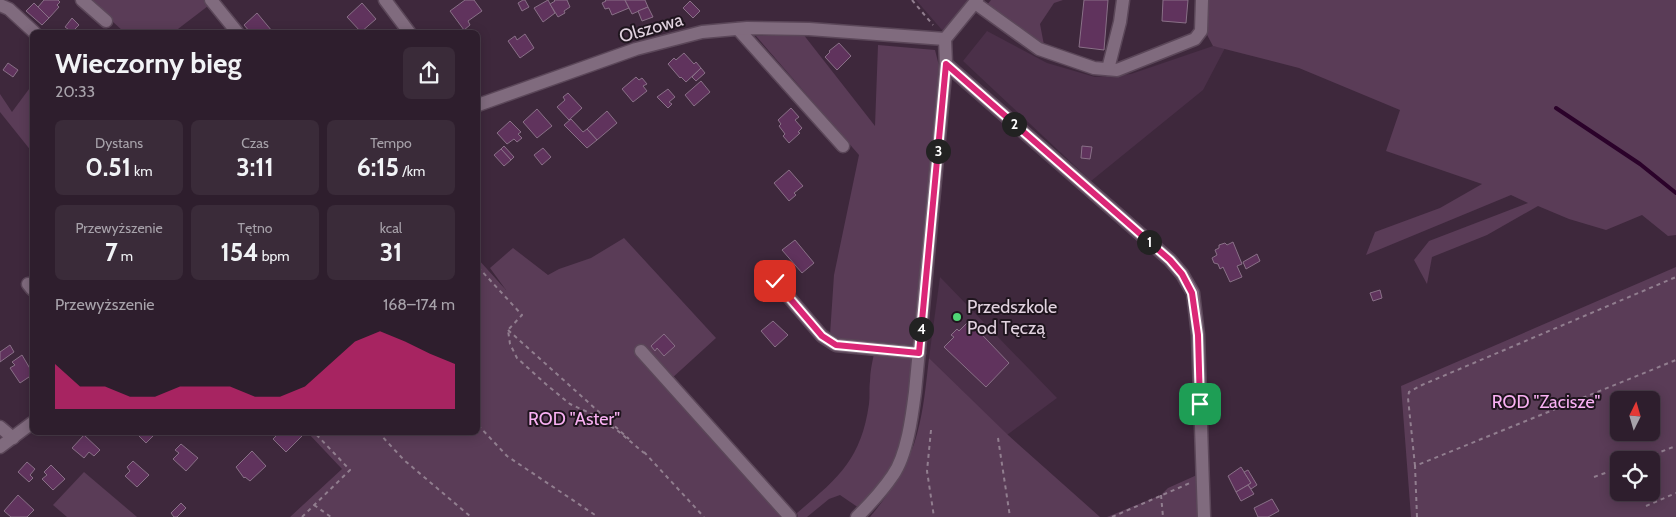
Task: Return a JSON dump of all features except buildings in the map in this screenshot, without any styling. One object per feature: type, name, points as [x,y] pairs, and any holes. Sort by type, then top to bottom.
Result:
[{"type":"street","points":[[82,0],[106,21]]},
{"type":"street","points":[[211,0],[235,30]]},
{"type":"street","points":[[385,0],[408,30]]},
{"type":"street","points":[[1108,69],[1120,22],[1123,0]]},
{"type":"street","points":[[857,517],[894,474],[904,448],[911,421],[946,64],[945,40],[976,1],[1039,49],[1094,68],[1117,70],[1195,39],[1200,31],[1202,0]]},
{"type":"street","points":[[0,5],[9,9],[32,30]]},
{"type":"street","points":[[738,29],[843,146]]},
{"type":"street","name":"Olszowa","points":[[480,104],[636,49],[702,32],[738,29],[809,29],[945,40]]},
{"type":"street","points":[[946,64],[1170,260],[1182,274],[1192,293],[1198,335],[1204,517]]},
{"type":"street","points":[[480,95],[493,99]]},
{"type":"street","points":[[775,281],[822,336],[836,345],[919,353]]},
{"type":"street","points":[[641,351],[790,517]]},
{"type":"street","points":[[0,447],[30,425]]},
{"type":"street","points":[[0,427],[13,438]]},
{"type":"path","points":[[912,0],[945,40]]},
{"type":"path","points":[[480,269],[522,315],[508,330]]},
{"type":"path","points":[[1417,517],[1409,392],[1676,277]]},
{"type":"path","points":[[508,330],[644,453],[704,517]]},
{"type":"path","points":[[508,330],[510,344],[517,358],[570,404],[594,415],[644,453]]},
{"type":"path","points":[[1415,466],[1676,360]]},
{"type":"path","points":[[480,427],[507,456],[598,517]]},
{"type":"path","points":[[931,430],[927,471],[934,517]]},
{"type":"path","points":[[302,517],[350,470],[317,435]]},
{"type":"path","points":[[381,435],[404,460],[471,517]]},
{"type":"path","points":[[998,438],[1010,517]]},
{"type":"path","points":[[1660,452],[1676,446]]},
{"type":"path","points":[[1594,477],[1610,471]]},
{"type":"path","points":[[1112,517],[1202,478]]},
{"type":"path","points":[[1646,506],[1676,493]]},
{"type":"path","points":[[1161,495],[1162,517]]},
{"type":"path","points":[[314,505],[331,517]]},
{"type":"shaded area","points":[[916,0],[968,0],[947,27],[942,30]]},
{"type":"shaded area","points":[[987,31],[1047,63],[1095,77],[1131,74],[1213,46],[1225,48],[1203,90],[1091,181],[963,61]]},
{"type":"shaded area","name":"Przedszkole Pod Tęczą","points":[[940,277],[1057,398],[1007,435],[929,358]]},
{"type":"green space","points":[[89,0],[204,0],[208,6],[177,30],[122,30]]},
{"type":"green space","points":[[991,0],[1063,0],[1054,3],[1040,24],[1044,45],[986,6]]},
{"type":"green space","points":[[1207,0],[1676,0],[1676,235],[1668,236],[1642,215],[1606,230],[1569,219],[1538,206],[1487,235],[1432,257],[1427,284],[1414,260],[1429,241],[1528,203],[1511,195],[1366,255],[1375,232],[1440,208],[1482,184],[1386,151],[1400,110],[1299,68],[1213,46],[1205,31]]},
{"type":"green space","points":[[803,34],[875,126],[878,45],[935,50],[940,70],[912,345],[835,338],[830,335],[834,275],[859,155],[756,36]]},
{"type":"green space","points":[[30,88],[30,150],[0,112],[0,94],[12,112]]},
{"type":"green space","name":"ROD \"Aster\"","points":[[624,238],[716,338],[671,379],[783,517],[290,517],[342,469],[310,435],[480,435],[480,261],[506,290],[490,268],[513,248],[548,275],[559,269],[591,258]]},
{"type":"green space","name":"ROD \"Zacisze\"","points":[[1676,267],[1676,517],[1411,517],[1401,386]]},
{"type":"green space","points":[[874,354],[913,358],[906,418],[893,467],[859,508],[840,495],[829,499],[807,517],[798,517],[797,513],[836,478],[854,454],[860,440],[869,404],[870,374]]},
{"type":"green space","points":[[929,358],[1008,435],[1100,517],[870,517],[898,478],[914,445],[921,415]]},
{"type":"green space","points":[[1208,470],[1210,517],[1107,517],[1161,495],[1168,488]]},
{"type":"green space","points":[[84,472],[137,517],[67,517],[53,505]]},
{"type":"waterway","points":[[1556,108],[1640,164],[1676,193]]},
{"type":"place","name":"Przedszkole Pod Tęczą","points":[[957,317]]},
{"type":"route","points":[[775,281],[822,336],[836,345],[919,353],[946,64],[1170,260],[1182,274],[1192,293],[1198,335],[1200,404]]}]
